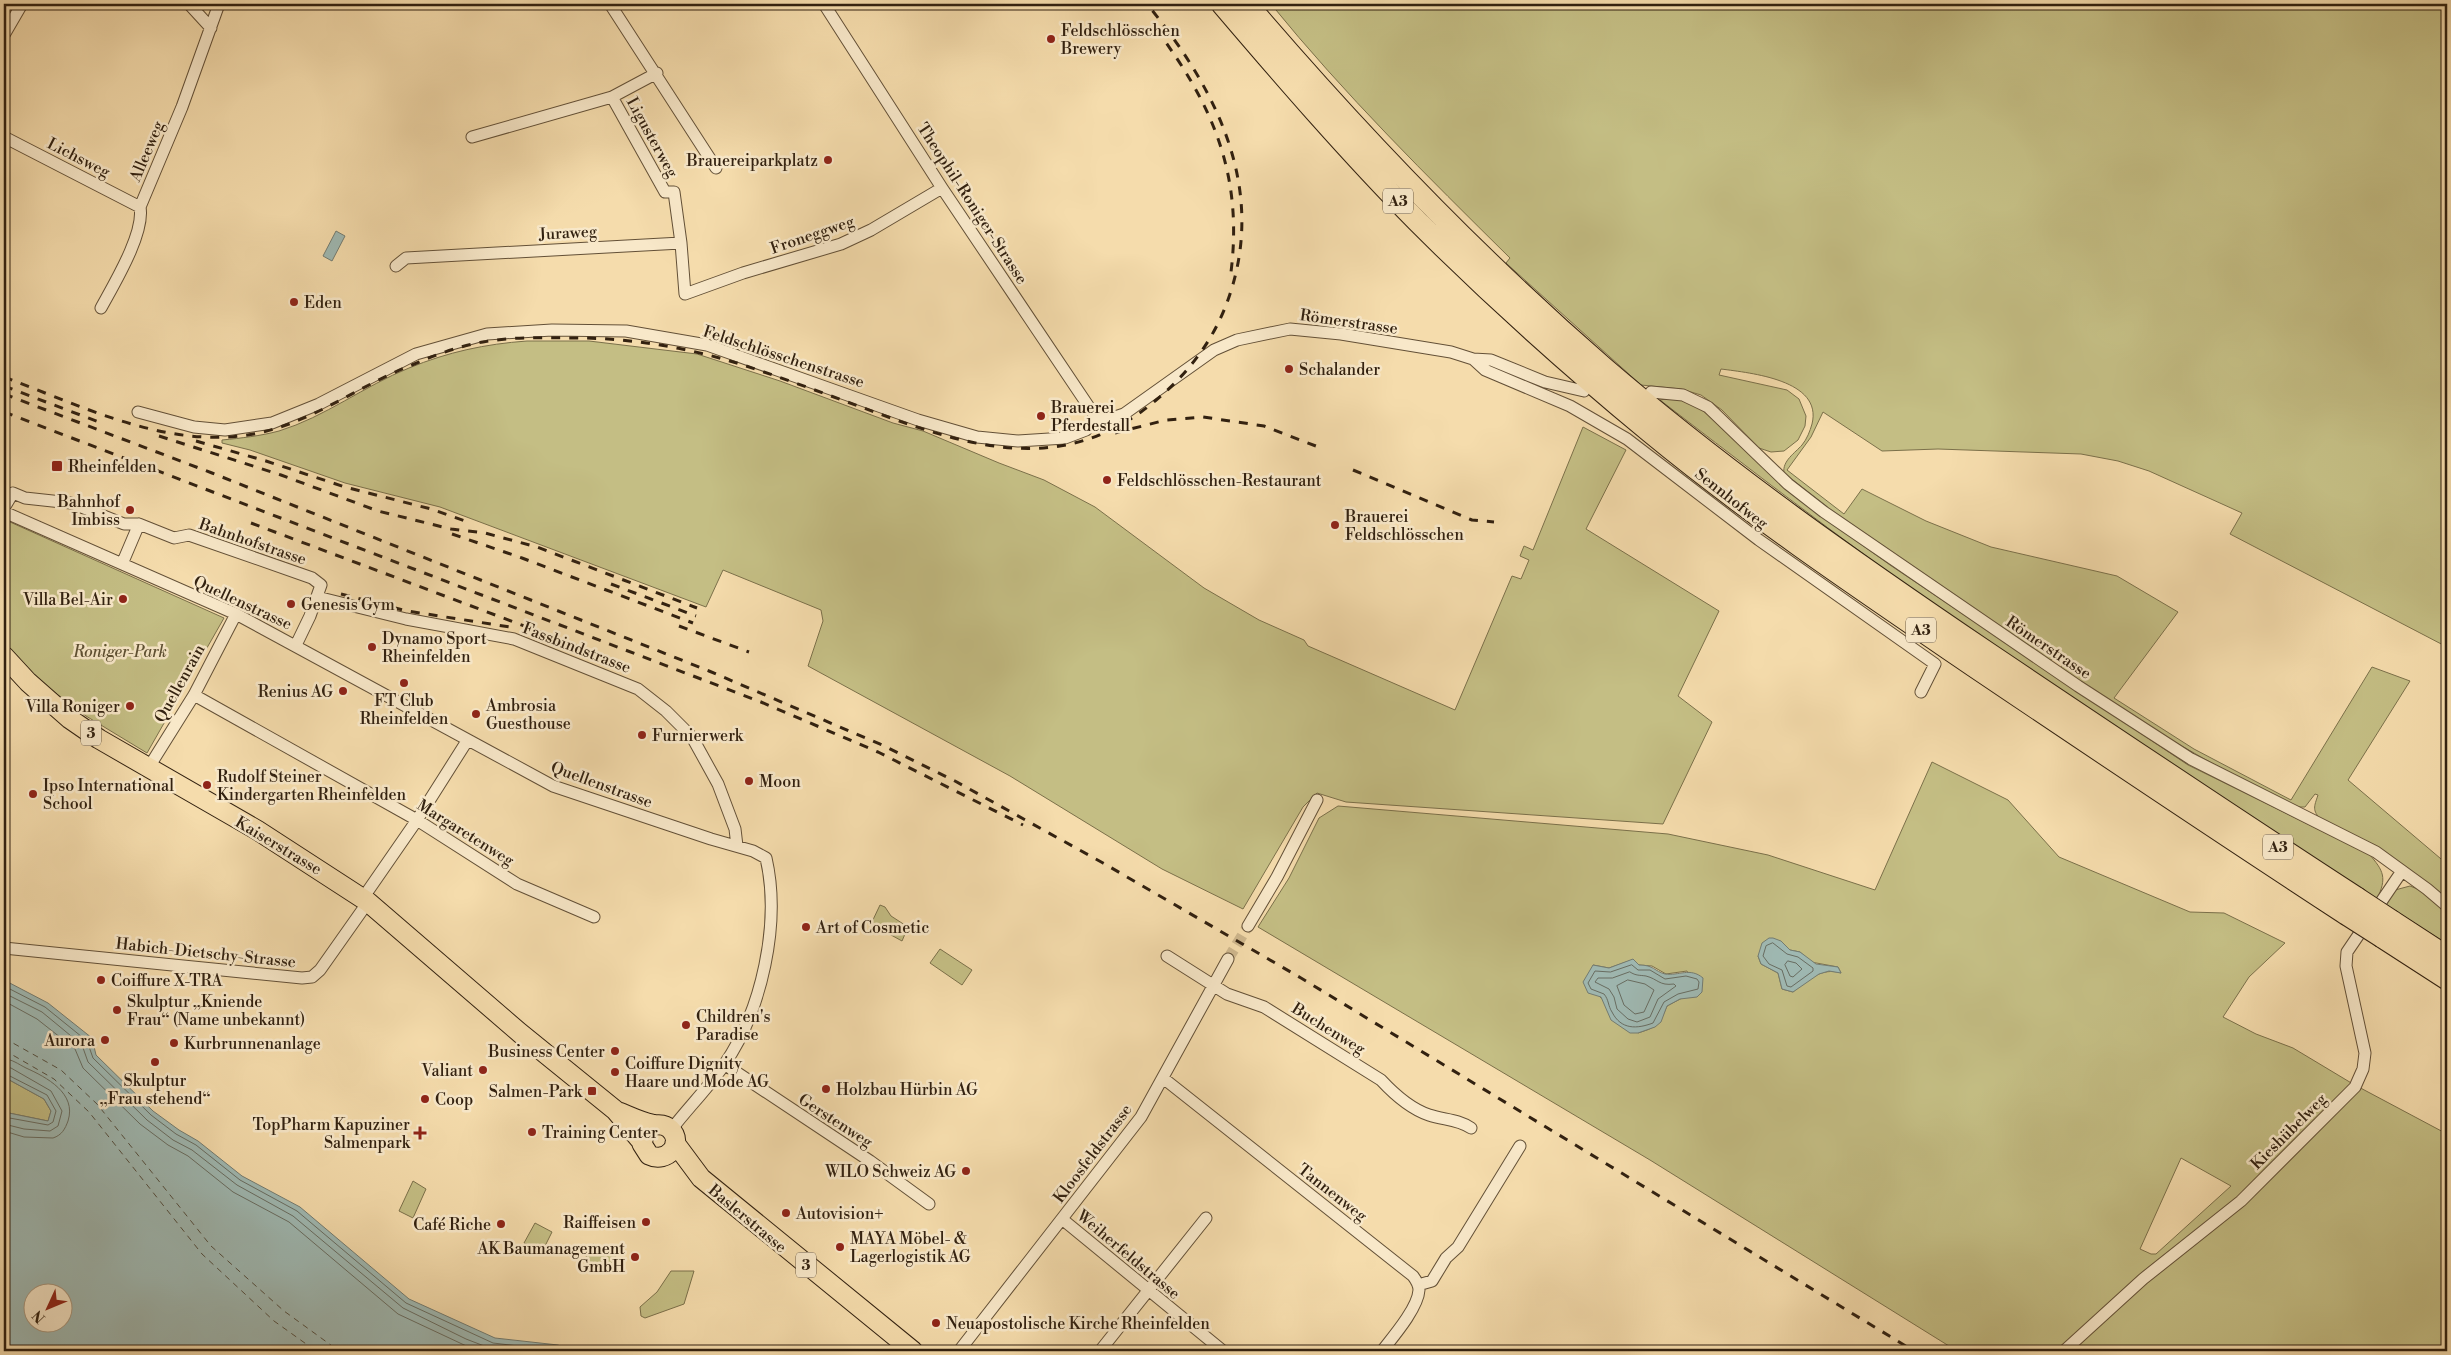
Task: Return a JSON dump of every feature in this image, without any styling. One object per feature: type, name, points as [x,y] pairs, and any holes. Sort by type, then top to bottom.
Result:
[{"type":"highway","name":"A3","points":[[1222,4],[1331,130],[1422,226],[1535,332],[1654,434],[1778,530],[1861,589],[2156,789],[2387,929],[2447,979]]},
{"type":"highway","name":"A3","points":[[1247,4],[1347,118],[1458,234],[1598,363],[1683,433],[1801,523],[2351,906]]},
{"type":"highway","name":"A3","points":[[2387,929],[2447,957]]},
{"type":"main road","name":"Kaiserstrasse","points":[[4,656],[28,682],[70,719],[257,830],[366,900],[520,1033],[615,1110]]},
{"type":"main road","name":"3","points":[[615,1110],[653,1125]]},
{"type":"main road","name":"3","points":[[615,1110],[641,1141]]},
{"type":"main road","points":[[653,1125],[663,1125],[673,1136],[672,1151],[662,1158],[649,1156],[643,1148],[641,1141],[645,1131],[653,1125]]},
{"type":"main road","name":"Baslerstrasse","points":[[673,1136],[701,1178]]},
{"type":"main road","name":"Baslerstrasse","points":[[662,1158],[701,1178],[913,1351]]},
{"type":"street","points":[[4,34],[22,4]]},
{"type":"street","points":[[189,4],[211,28]]},
{"type":"street","name":"Alleeweg","points":[[101,308],[123,267],[142,216],[140,207],[182,107],[218,4]]},
{"type":"street","points":[[610,4],[657,73],[716,168]]},
{"type":"street","name":"Theophil-Roniger-Strasse","points":[[824,4],[942,188],[1092,413],[1098,417]]},
{"type":"street","name":"Ligusterweg","points":[[472,138],[612,97],[657,73]]},
{"type":"street","name":"Ligusterweg","points":[[612,97],[665,192],[674,192],[681,243]]},
{"type":"street","name":"Lichsweg","points":[[4,137],[140,207]]},
{"type":"street","name":"Froneggweg","points":[[681,243],[685,294],[743,273],[841,244],[871,230],[942,188]]},
{"type":"street","name":"Juraweg","points":[[396,266],[406,258],[681,243]]},
{"type":"street","name":"Römerstrasse","points":[[1098,417],[1109,419],[1124,414],[1195,362],[1226,344],[1290,329],[1342,334],[1451,352],[1473,359],[1491,360],[1545,382],[1584,391]]},
{"type":"street","name":"Feldschlösschenstrasse","points":[[138,412],[194,427],[225,430],[272,423],[319,404],[416,354],[487,334],[552,330],[626,332],[707,345],[918,420],[977,437],[1018,441],[1066,438],[1086,430],[1098,417]]},
{"type":"street","name":"Sennhofweg","points":[[1473,359],[1485,370],[1570,406],[1627,439],[1759,540],[1935,664],[1921,692]]},
{"type":"street","name":"Römerstrasse","points":[[1652,392],[1683,395],[1708,407],[1788,484],[1824,512],[2078,686],[2191,760],[2376,852],[2447,906]]},
{"type":"street","name":"Bahnhofstrasse","points":[[4,510],[13,493],[26,498],[71,503],[124,524],[139,524],[174,538],[188,535],[312,578],[321,586],[317,596]]},
{"type":"street","name":"Quellenstrasse","points":[[4,510],[236,614],[553,786],[753,851],[766,858],[770,877],[769,939],[761,981],[745,1024],[724,1064],[673,1136]]},
{"type":"street","points":[[122,564],[139,524]]},
{"type":"street","points":[[296,645],[317,596]]},
{"type":"street","name":"Fassbindstrasse","points":[[317,596],[406,619],[514,639],[638,689],[666,711],[692,737],[718,784],[735,829],[737,846]]},
{"type":"street","name":"Quellenrain","points":[[149,767],[194,695],[236,614]]},
{"type":"street","name":"Margaretenweg","points":[[194,695],[417,820],[517,884],[594,917]]},
{"type":"street","points":[[366,900],[467,741]]},
{"type":"street","points":[[1248,926],[1277,877],[1317,800]]},
{"type":"street","name":"Kieshübelweg","points":[[2064,1351],[2143,1279],[2241,1201],[2355,1087],[2363,1068],[2366,1053],[2346,966],[2347,952],[2402,871]]},
{"type":"street","name":"Habich-Dietschy-Strasse","points":[[4,948],[292,977],[312,977],[320,970],[366,900]]},
{"type":"street","name":"Buchenweg","points":[[1167,956],[1227,994],[1264,1007],[1381,1080],[1394,1094],[1428,1114],[1462,1122],[1471,1128]]},
{"type":"street","name":"Kloosfeldstrasse","points":[[959,1351],[1141,1117],[1228,959]]},
{"type":"street","name":"Gerstenweg","points":[[724,1064],[870,1161],[929,1204]]},
{"type":"street","name":"Tannenweg","points":[[1163,1078],[1413,1276],[1418,1285]]},
{"type":"street","points":[[1382,1351],[1415,1305],[1419,1292],[1418,1285],[1432,1281],[1446,1258],[1458,1247],[1520,1146]]},
{"type":"street","points":[[1100,1351],[1206,1218]]},
{"type":"street","name":"Weiherfeldstrasse","points":[[1062,1219],[1223,1351]]},
{"type":"green space","points":[[1271,4],[2447,4],[2447,647],[2230,534],[2242,513],[2149,471],[2118,461],[2081,454],[1938,449],[1882,451],[1823,412],[1811,437],[1787,470],[1844,514],[1862,489],[1926,521],[1991,547],[2117,576],[2178,612],[2114,698],[2194,749],[2291,800],[2372,667],[2410,681],[2348,780],[2447,864],[2447,898],[2377,846],[2321,820],[2316,814],[2315,808],[2318,795],[2315,794],[2305,807],[2293,807],[2175,742],[2117,707],[2061,668],[2062,664],[2055,659],[2049,660],[1841,518],[1784,473],[1787,461],[1804,443],[1812,424],[1812,409],[1807,397],[1796,388],[1766,377],[1721,369],[1719,375],[1787,390],[1799,399],[1806,416],[1805,426],[1798,440],[1784,451],[1771,452],[1759,448],[1722,410],[1701,395],[1681,389],[1641,385],[1506,263],[1510,258],[1357,102]]},
{"type":"green space","points":[[527,341],[589,341],[697,354],[780,381],[893,423],[923,431],[1044,480],[1095,507],[1204,588],[1259,620],[1304,640],[1308,646],[1455,710],[1512,576],[1521,579],[1529,560],[1520,556],[1524,546],[1533,550],[1583,427],[1626,450],[1586,529],[1719,611],[1678,696],[1712,722],[1663,824],[1346,802],[1317,793],[1303,807],[1243,909],[1162,869],[1010,776],[808,666],[823,621],[821,610],[723,570],[706,607],[440,507],[345,483],[250,450],[222,443],[222,440],[265,434],[296,425],[392,375],[438,357],[496,344]]},
{"type":"green space","points":[[1672,398],[1691,403],[1718,421],[1761,466],[1798,499],[1890,565],[2188,765],[2369,854],[2381,870],[2383,880],[2377,899],[2067,695],[1884,569],[1660,400]]},
{"type":"green space","name":"Roniger-Park","points":[[10,522],[224,618],[147,753],[86,716],[38,680],[4,643],[4,529]]},
{"type":"green space","points":[[1932,762],[2008,800],[2059,857],[2190,912],[2224,913],[2285,943],[2249,977],[2223,1017],[2256,1034],[2293,1048],[2353,1084],[2447,1134],[2447,1351],[1957,1351],[1650,1160],[1258,927],[1289,878],[1319,818],[1338,806],[1668,834],[1768,855],[1875,890]],"holes":[[[1781,941],[1790,950],[1800,952],[1811,962],[1838,967],[1841,973],[1821,973],[1809,979],[1793,992],[1782,989],[1778,973],[1761,964],[1758,956]],[[1629,961],[1639,965],[1652,966],[1666,974],[1687,971],[1698,996],[1684,997],[1667,1006],[1657,1024],[1638,1033],[1600,997],[1593,965],[1609,968]],[[2181,1158],[2231,1186],[2156,1254],[2140,1249]]]},
{"type":"green space","points":[[2410,886],[2425,892],[2447,912],[2447,944],[2385,904],[2395,890]]},
{"type":"green space","points":[[880,905],[885,907],[891,916],[908,927],[902,941],[871,924]]},
{"type":"green space","points":[[940,949],[972,970],[962,985],[930,963]]},
{"type":"green space","points":[[4,1077],[44,1099],[51,1111],[48,1121],[4,1112]]},
{"type":"green space","points":[[413,1181],[426,1189],[413,1218],[399,1211]]},
{"type":"green space","points":[[535,1223],[552,1232],[542,1252],[524,1243]]},
{"type":"green space","points":[[593,1244],[616,1255],[607,1273],[584,1261]]},
{"type":"green space","points":[[671,1271],[694,1271],[684,1304],[645,1318],[641,1316],[640,1307],[657,1292]]},
{"type":"water","points":[[336,231],[345,236],[332,261],[323,256]]},
{"type":"water","points":[[1769,938],[1781,941],[1790,950],[1800,952],[1816,964],[1838,967],[1841,973],[1829,971],[1819,974],[1793,992],[1782,989],[1778,973],[1761,964],[1758,956],[1762,943]]},
{"type":"water","points":[[1633,959],[1639,965],[1651,967],[1665,974],[1694,973],[1703,978],[1702,992],[1697,997],[1680,999],[1667,1006],[1661,1022],[1655,1027],[1638,1033],[1630,1033],[1611,1020],[1601,997],[1588,993],[1583,982],[1593,965],[1609,968]]},
{"type":"water","points":[[4,980],[48,1003],[92,1038],[96,1055],[153,1111],[198,1141],[242,1176],[300,1207],[409,1299],[495,1338],[558,1345],[572,1351],[4,1351],[4,1112],[48,1121],[51,1111],[44,1099],[4,1077]]},
{"type":"ferry route","points":[[4,1038],[61,1070],[97,1104],[211,1246],[284,1311],[339,1351]]},
{"type":"ferry route","points":[[4,1050],[54,1079],[89,1112],[202,1254],[274,1321],[316,1351]]},
{"type":"tunnel","points":[[1228,959],[1248,926]]},
{"type":"railway","points":[[4,377],[141,427],[198,437],[227,437],[253,434],[277,428],[322,409],[389,375],[447,351],[465,346],[495,340],[521,338],[605,339],[648,343],[713,356],[771,374],[916,427],[987,445],[1021,448],[1055,447],[1089,439],[1122,424],[1155,401],[1190,366],[1209,339],[1224,310],[1240,254],[1242,214],[1237,176],[1228,139],[1213,103],[1194,69],[1172,36],[1147,4]]},
{"type":"railway","points":[[1156,29],[1193,85],[1208,114],[1219,143],[1228,173],[1232,204],[1234,237],[1231,272]]},
{"type":"railway","points":[[4,386],[104,424]]},
{"type":"railway","points":[[4,394],[212,473],[709,671],[882,745],[955,781],[1103,863],[1301,978],[1914,1351]]},
{"type":"railway","points":[[4,412],[761,702],[878,752],[1023,825]]},
{"type":"railway","points":[[1115,433],[1166,420],[1203,417],[1264,426],[1321,448]]},
{"type":"railway","points":[[159,436],[281,475],[378,511],[451,529],[485,533],[537,547],[697,608]]},
{"type":"railway","points":[[196,441],[266,461],[345,487],[431,509],[471,523]]},
{"type":"railway","points":[[1353,470],[1472,520],[1494,522]]},
{"type":"railway","points":[[251,523],[604,656]]},
{"type":"railway","points":[[452,534],[522,558],[693,623]]},
{"type":"railway","points":[[611,584],[696,616]]},
{"type":"railway","points":[[341,594],[407,611],[510,627]]},
{"type":"railway","points":[[679,626],[749,652]]},
{"type":"place","name":"Feldschlösschen Brewery","points":[[1051,39]]},
{"type":"place","name":"Brauereiparkplatz","points":[[828,160]]},
{"type":"place","name":"Eden","points":[[294,302]]},
{"type":"place","name":"Schalander","points":[[1289,369]]},
{"type":"place","name":"Brauerei Pferdestall","points":[[1041,416]]},
{"type":"place","name":"Rheinfelden","points":[[57,466]]},
{"type":"place","name":"Feldschlösschen-Restaurant","points":[[1107,480]]},
{"type":"place","name":"Bahnhof Imbiss","points":[[130,510]]},
{"type":"place","name":"Brauerei Feldschlösschen","points":[[1335,525]]},
{"type":"place","name":"Villa Bel-Air","points":[[123,599]]},
{"type":"place","name":"Genesis Gym","points":[[291,604]]},
{"type":"place","name":"Dynamo Sport Rheinfelden","points":[[372,647]]},
{"type":"place","name":"FT Club Rheinfelden","points":[[404,683]]},
{"type":"place","name":"Renius AG","points":[[343,691]]},
{"type":"place","name":"Villa Roniger","points":[[130,706]]},
{"type":"place","name":"Ambrosia Guesthouse","points":[[476,714]]},
{"type":"place","name":"Furnierwerk","points":[[642,735]]},
{"type":"place","name":"Moon","points":[[749,781]]},
{"type":"place","name":"Rudolf Steiner Kindergarten Rheinfelden","points":[[207,785]]},
{"type":"place","name":"Ipso International School","points":[[33,794]]},
{"type":"place","name":"Art of Cosmetic","points":[[806,927]]},
{"type":"place","name":"Coiffure X-TRA","points":[[101,980]]},
{"type":"place","name":"Skulptur „Kniende Frau“ (Name unbekannt)","points":[[117,1010]]},
{"type":"place","name":"Children's Paradise","points":[[686,1025]]},
{"type":"place","name":"Aurora","points":[[105,1040]]},
{"type":"place","name":"Kurbrunnenanlage","points":[[174,1043]]},
{"type":"place","name":"Business Center","points":[[615,1051]]},
{"type":"place","name":"Skulptur „Frau stehend“","points":[[155,1062]]},
{"type":"place","name":"Valiant","points":[[483,1070]]},
{"type":"place","name":"Coiffure Dignity Haare und Mode AG","points":[[615,1072]]},
{"type":"place","name":"Holzbau Hürbin AG","points":[[826,1089]]},
{"type":"place","name":"Salmen-Park","points":[[592,1091]]},
{"type":"place","name":"Coop","points":[[425,1099]]},
{"type":"place","name":"Training Center","points":[[532,1132]]},
{"type":"place","name":"TopPharm Kapuziner Salmenpark","points":[[420,1133]]},
{"type":"place","name":"WILO Schweiz AG","points":[[966,1171]]},
{"type":"place","name":"Autovision+","points":[[786,1213]]},
{"type":"place","name":"Raiffeisen","points":[[646,1222]]},
{"type":"place","name":"Café Riche","points":[[501,1224]]},
{"type":"place","name":"MAYA Möbel- & Lagerlogistik AG","points":[[840,1247]]},
{"type":"place","name":"AK Baumanagement GmbH","points":[[635,1257]]},
{"type":"place","name":"Neuapostolische Kirche Rheinfelden","points":[[936,1323]]}]
